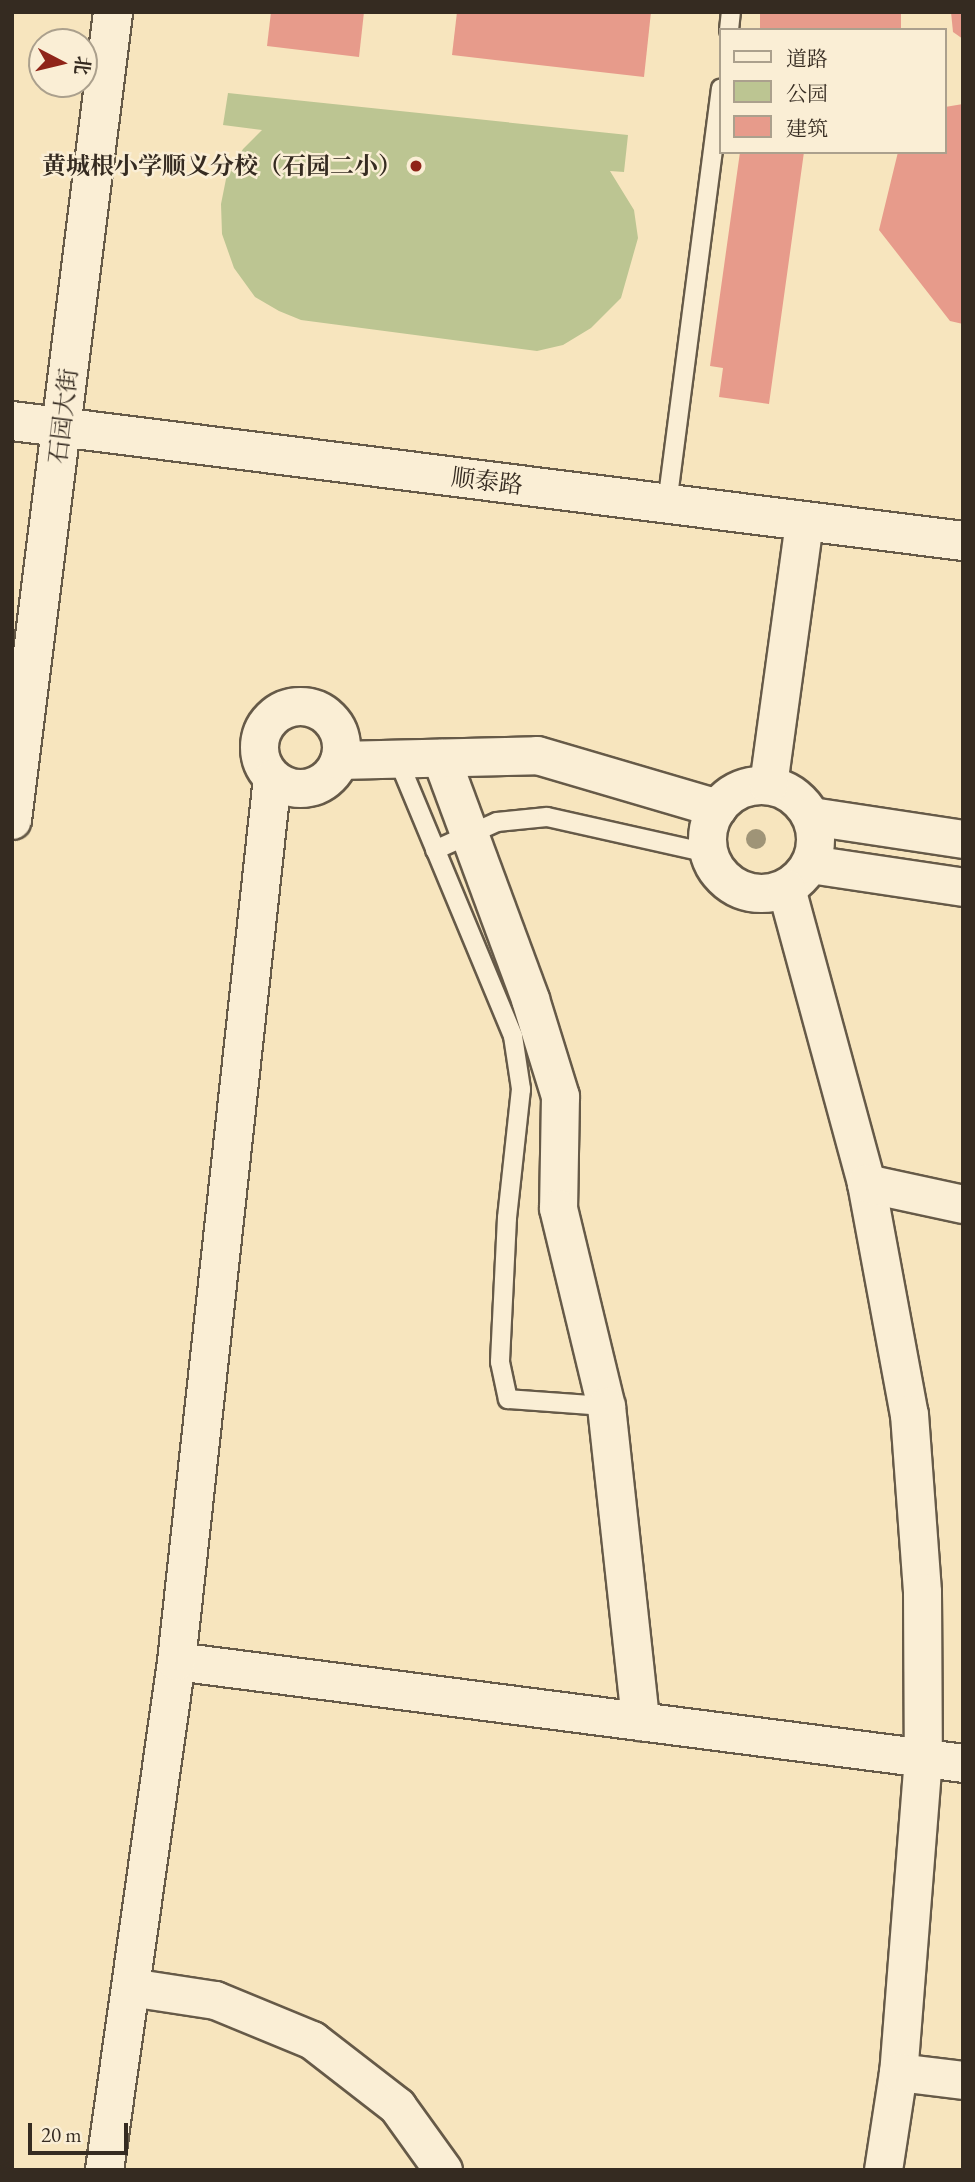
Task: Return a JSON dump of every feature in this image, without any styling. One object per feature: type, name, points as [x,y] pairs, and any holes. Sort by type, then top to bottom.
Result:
[{"type":"street","name":"石园大街","points":[[12,820],[113,12]]},
{"type":"street","name":"顺泰路","points":[[12,421],[963,541]]},
{"type":"street","points":[[768,785],[804,521]]},
{"type":"street","points":[[289,707],[318,709],[333,722],[341,740],[340,760],[318,784],[286,786],[272,778],[261,761],[259,742],[265,723],[289,707]]},
{"type":"street","points":[[340,760],[399,762],[537,755],[717,807]]},
{"type":"street","points":[[441,758],[530,999],[560,1096],[558,1208],[606,1406],[639,1721]]},
{"type":"street","points":[[104,2170],[176,1661],[272,778]]},
{"type":"street","points":[[883,2170],[898,2072],[923,1757],[922,1592],[909,1414],[866,1183],[798,876],[816,831],[811,816],[800,800],[768,785],[740,790],[717,807],[706,837],[708,853],[716,871],[739,889],[767,894],[798,876],[963,887]]},
{"type":"street","points":[[811,816],[963,839]]},
{"type":"street","points":[[866,1183],[963,1204]]},
{"type":"street","points":[[176,1661],[963,1763]]},
{"type":"street","points":[[130,1987],[215,2000],[312,2040],[397,2106],[443,2170]]},
{"type":"street","points":[[898,2072],[963,2080]]},
{"type":"lane","points":[[667,504],[720,96]]},
{"type":"lane","points":[[399,762],[513,1036],[519,1076],[500,1362],[508,1399],[606,1406]]},
{"type":"lane","points":[[435,850],[497,822],[547,817],[708,853]]},
{"type":"green space","points":[[228,93],[628,135],[624,172],[610,171],[634,210],[638,238],[621,298],[591,328],[563,345],[537,351],[301,320],[279,311],[255,297],[234,268],[222,234],[221,204],[226,179],[243,149],[262,130],[223,125]]},
{"type":"building","points":[[271,12],[364,12],[359,57],[267,46]]},
{"type":"building","points":[[457,12],[651,12],[644,77],[452,55]]},
{"type":"building","points":[[760,12],[901,12],[901,28],[760,28]]},
{"type":"building","points":[[951,12],[963,12],[963,39],[953,32]]},
{"type":"building","points":[[963,104],[963,324],[950,321],[879,230],[898,154],[947,154],[947,107]]},
{"type":"building","points":[[740,154],[804,154],[769,404],[719,397],[723,368],[710,366]]},
{"type":"place","name":"黄城根小学顺义分校（石园二小）","points":[[416,166]]}]
